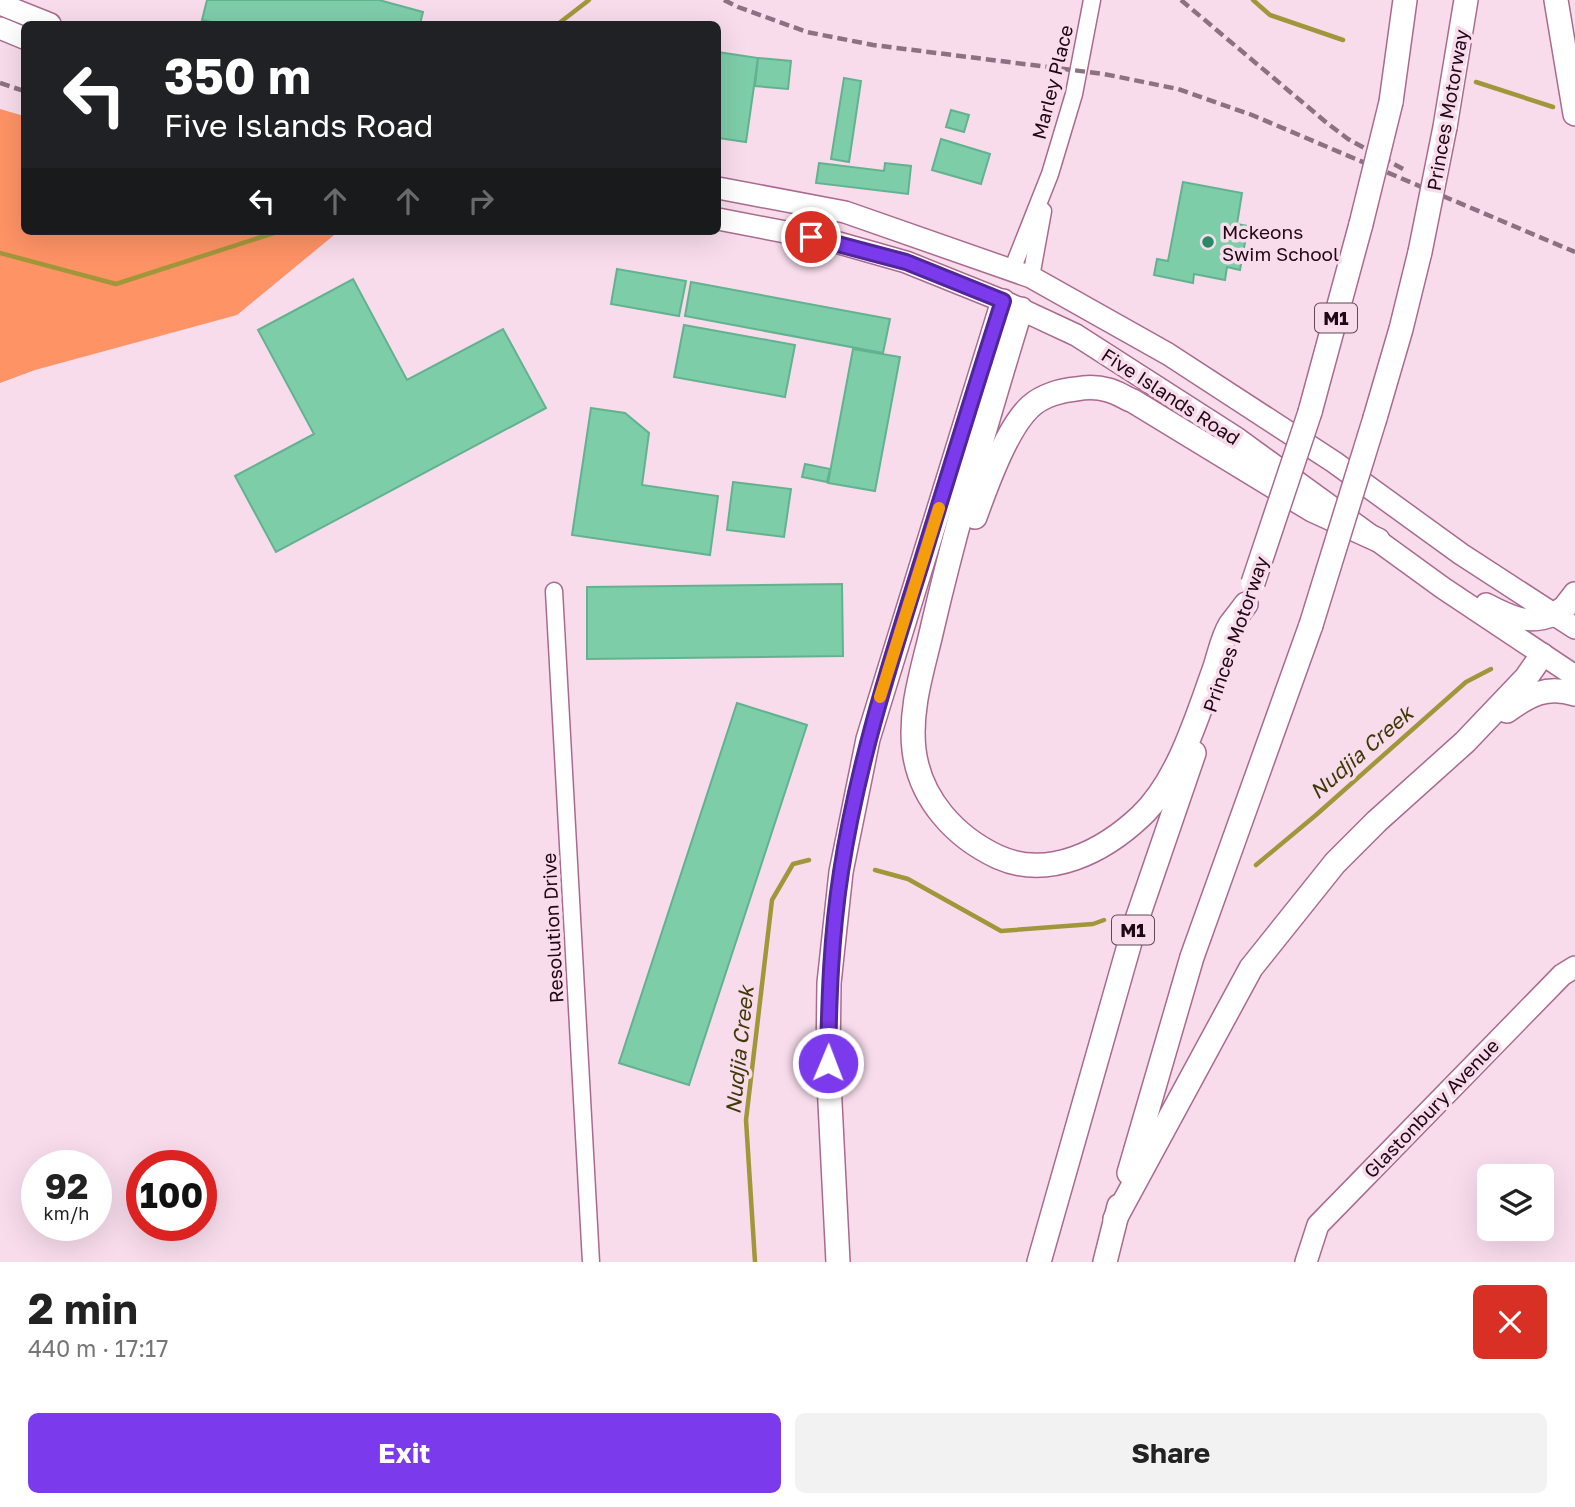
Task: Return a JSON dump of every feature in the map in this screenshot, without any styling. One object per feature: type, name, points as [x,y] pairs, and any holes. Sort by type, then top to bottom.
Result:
[{"type":"highway","name":"Princes Motorway","points":[[1038,1262],[1134,928],[1310,412],[1391,102],[1405,0]]},
{"type":"highway","name":"Princes Motorway","points":[[1105,1262],[1115,1219],[1192,957],[1311,625],[1376,418],[1420,252],[1445,127],[1466,0]]},
{"type":"highway","points":[[1556,0],[1575,114]]},
{"type":"highway","points":[[1012,305],[949,554],[918,685],[913,721],[914,752],[920,775],[934,805],[950,825],[978,848],[1010,862],[1042,865],[1074,860],[1107,845],[1143,814],[1164,785],[1184,748],[1229,627],[1249,594]]},
{"type":"highway","points":[[838,1262],[828,1063],[830,970],[843,859],[868,739],[1012,305]]},
{"type":"highway","points":[[939,600],[956,572],[985,489],[1015,427],[1030,406],[1047,396],[1068,389],[1088,387],[1108,390],[1133,401],[1312,510],[1378,540]]},
{"type":"highway","points":[[1547,617],[1565,607],[1575,594]]},
{"type":"highway","points":[[1115,1219],[1251,968],[1335,863],[1377,821],[1465,742],[1521,683],[1542,655]]},
{"type":"highway","points":[[1465,742],[1533,694],[1552,689],[1575,694]]},
{"type":"main road","points":[[0,4],[42,21]]},
{"type":"main road","points":[[0,28],[21,37]]},
{"type":"main road","name":"Five Islands Road","points":[[721,189],[845,212],[1022,274],[1168,354],[1334,462],[1547,617],[1575,628]]},
{"type":"main road","name":"Five Islands Road","points":[[721,220],[845,245],[906,262],[1012,305],[1076,335],[1177,398],[1416,568],[1575,676]]},
{"type":"main road","points":[[1012,305],[1022,274]]},
{"type":"main road","points":[[1416,568],[1510,616],[1525,620],[1547,617],[1542,655]]},
{"type":"main road","name":"Glastonbury Avenue","points":[[1306,1262],[1318,1225],[1562,975],[1575,967]]},
{"type":"street","name":"Marley Place","points":[[1022,274],[1074,94],[1092,0]]},
{"type":"street","name":"Resolution Drive","points":[[554,591],[591,1262]]},
{"type":"shaded area","points":[[0,109],[21,115],[21,235],[334,235],[237,315],[35,370],[0,383]]},
{"type":"building","points":[[207,0],[379,0],[423,12],[421,21],[202,20]]},
{"type":"building","points":[[721,52],[758,58],[746,142],[721,138]]},
{"type":"building","points":[[758,58],[791,61],[788,89],[755,86]]},
{"type":"building","points":[[844,78],[861,81],[849,162],[831,159]]},
{"type":"building","points":[[951,110],[969,115],[964,132],[946,127]]},
{"type":"building","points":[[941,139],[990,154],[981,184],[932,170]]},
{"type":"building","points":[[819,163],[884,171],[885,163],[911,166],[908,194],[816,183]]},
{"type":"building","name":"Mckeons Swim School","points":[[1183,182],[1242,193],[1237,224],[1248,226],[1240,270],[1227,267],[1225,280],[1194,274],[1193,283],[1154,275],[1157,259],[1168,261]]},
{"type":"building","points":[[617,269],[686,281],[679,316],[611,304]]},
{"type":"building","points":[[353,279],[407,380],[503,329],[546,408],[276,552],[235,476],[314,434],[258,330]]},
{"type":"building","points":[[691,282],[890,319],[883,353],[685,316]]},
{"type":"building","points":[[684,325],[795,345],[785,397],[674,377]]},
{"type":"building","points":[[853,349],[900,357],[875,491],[828,483]]},
{"type":"building","points":[[591,408],[625,413],[649,433],[642,485],[718,496],[710,555],[572,535]]},
{"type":"building","points":[[805,464],[830,469],[827,482],[802,477]]},
{"type":"building","points":[[733,482],[791,489],[784,537],[727,530]]},
{"type":"building","points":[[842,584],[843,656],[587,659],[587,587]]},
{"type":"building","points":[[737,703],[807,725],[689,1085],[619,1063]]},
{"type":"waterway","points":[[562,21],[589,0]]},
{"type":"waterway","points":[[1253,0],[1270,15],[1343,40]]},
{"type":"waterway","points":[[1476,82],[1553,107]]},
{"type":"waterway","points":[[0,253],[116,284],[268,235]]},
{"type":"waterway","name":"Nudjia Creek","points":[[1256,865],[1466,682],[1491,669]]},
{"type":"waterway","name":"Nudjia Creek","points":[[755,1262],[746,1120],[772,900],[793,864],[809,860]]},
{"type":"waterway","name":"Nudjia Creek","points":[[875,870],[908,879],[1001,931],[1093,924],[1104,920]]},
{"type":"railway","points":[[724,0],[807,32],[873,45],[1104,74],[1178,89],[1252,115],[1575,252]]},
{"type":"railway","points":[[1181,0],[1348,139],[1405,170]]},
{"type":"railway","points":[[0,83],[21,90]]},
{"type":"slow traffic","points":[[880,697],[939,508]]},
{"type":"place","name":"Mckeons Swim School","points":[[1208,242]]},
{"type":"route","points":[[811,237],[906,262],[1003,301],[903,622],[861,769],[841,872],[834,931],[828,1063]]}]
